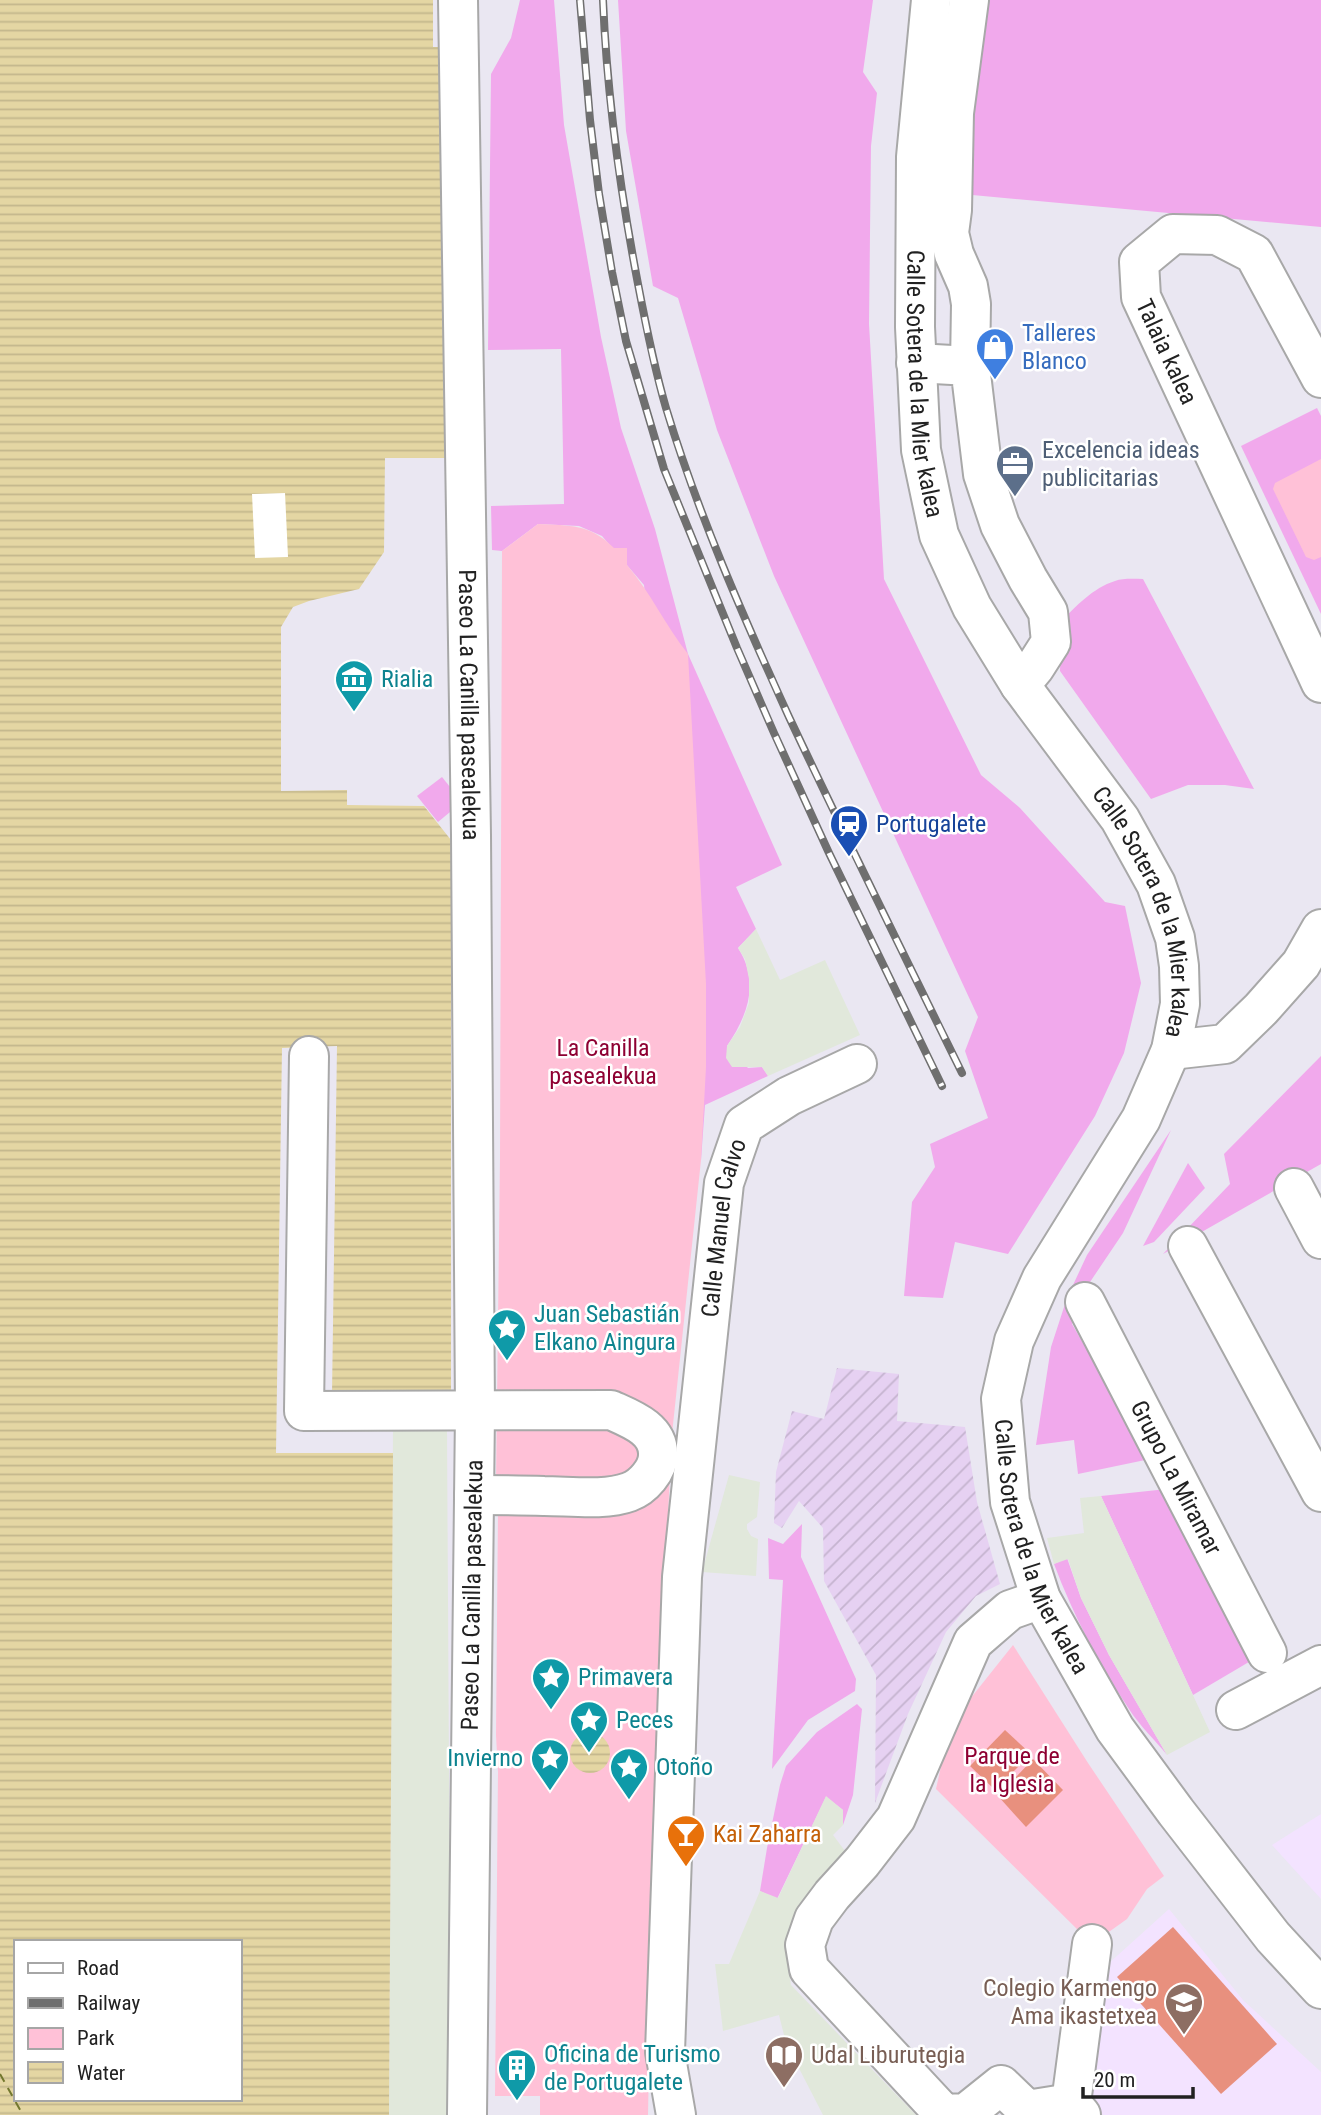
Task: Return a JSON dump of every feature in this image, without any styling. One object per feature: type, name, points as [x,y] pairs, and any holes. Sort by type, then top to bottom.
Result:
[{"type":"street","name":"Paseo La Canilla pasealekua","points":[[458,0],[471,835],[475,1411],[467,2115]]},
{"type":"street","name":"Calle Sotera de la Mier kalea","points":[[930,0],[916,158],[915,327],[921,450],[939,535],[972,607],[1020,685],[1120,819],[1156,884],[1175,938],[1179,966],[1180,1004],[1171,1049],[1141,1119],[1042,1278],[1014,1341],[1001,1399],[1010,1502],[1041,1599],[1123,1740],[1273,1937],[1321,1989]]},
{"type":"street","points":[[969,0],[954,113],[950,233],[954,254],[968,286],[971,304],[970,366],[984,474],[1000,526],[1048,612],[1051,642],[1020,685]]},
{"type":"street","name":"Talaia kalea","points":[[1321,378],[1254,254],[1217,235],[1173,234],[1139,262],[1141,297],[1321,683]]},
{"type":"street","points":[[916,363],[970,366]]},
{"type":"street","points":[[1171,1049],[1225,1044],[1301,964],[1321,929]]},
{"type":"street","points":[[309,1056],[304,1411],[611,1410],[643,1424],[655,1443],[676,1458],[629,1492],[590,1497],[474,1495]]},
{"type":"street","name":"Calle Manuel Calvo","points":[[664,2052],[682,1577],[676,1458],[724,1183],[744,1125],[789,1096],[858,1064]]},
{"type":"street","points":[[1294,1188],[1321,1239]]},
{"type":"street","points":[[1188,1246],[1321,1492]]},
{"type":"street","name":"Grupo La Miramar","points":[[1085,1302],[1267,1653]]},
{"type":"street","points":[[1041,1599],[1010,1610],[973,1642],[896,1818],[814,1919],[805,1945],[809,1969],[944,2114],[966,2113],[1001,2085],[1027,2110],[1076,2109],[1092,1944]]},
{"type":"street","points":[[1236,1710],[1321,1665]]},
{"type":"street","points":[[664,2052],[664,2115]]},
{"type":"street","points":[[664,2052],[676,2115]]},
{"type":"shaded area","points":[[520,0],[554,0],[564,125],[601,337],[621,428],[655,529],[688,654],[782,865],[736,887],[756,929],[738,948],[749,973],[749,998],[741,1022],[727,1046],[748,1068],[762,1067],[768,1076],[705,1105],[701,1160],[644,585],[602,536],[579,526],[538,524],[502,551],[492,550],[491,506],[564,504],[561,349],[488,350],[491,74],[511,38]]},
{"type":"shaded area","points":[[618,0],[873,0],[863,72],[877,93],[871,146],[869,324],[884,579],[981,775],[1020,808],[1105,902],[1125,906],[1141,983],[1124,1053],[1095,1116],[1008,1254],[955,1242],[943,1298],[904,1296],[912,1202],[935,1167],[930,1144],[988,1118],[965,1051],[978,1017],[774,576],[717,430],[678,298],[653,286],[626,131]]},
{"type":"shaded area","points":[[956,0],[1321,0],[1321,227],[940,192]]},
{"type":"shaded area","points":[[1317,408],[1321,416],[1321,614],[1241,446]]},
{"type":"shaded area","points":[[1121,579],[1143,579],[1254,789],[1225,785],[1188,785],[1151,799],[1060,671],[1061,622],[1099,588]]},
{"type":"shaded area","points":[[442,777],[462,802],[438,822],[417,796]]},
{"type":"shaded area","points":[[756,929],[780,980],[825,960],[860,1035],[768,1076],[762,1067],[732,1067],[726,1058],[727,1046],[740,1027],[749,1003],[749,979],[745,959],[738,948]]},
{"type":"shaded area","points":[[1321,1056],[1321,1164],[1163,1254],[1230,1184],[1224,1154]]},
{"type":"shaded area","points":[[1171,1130],[1123,1233],[1090,1282],[1072,1324],[1150,1459],[1078,1474],[1074,1440],[1036,1445],[1051,1347],[1067,1298],[1087,1255]]},
{"type":"shaded area","points":[[1188,1163],[1205,1188],[1154,1242],[1143,1246]]},
{"type":"shaded area","points":[[837,1368],[899,1374],[897,1421],[965,1427],[977,1502],[1000,1584],[976,1596],[946,1632],[908,1714],[875,1803],[876,1675],[824,1581],[823,1528],[799,1501],[782,1528],[774,1523],[776,1472],[792,1411],[824,1419]]},
{"type":"shaded area","points":[[393,1429],[447,1430],[451,2115],[389,2115]]},
{"type":"shaded area","points":[[729,1475],[760,1482],[757,1517],[747,1524],[751,1536],[758,1539],[756,1576],[702,1572]]},
{"type":"shaded area","points":[[1167,1489],[1254,1659],[1193,1695],[1101,1496]]},
{"type":"shaded area","points":[[1101,1496],[1210,1732],[1167,1755],[1109,1655],[1081,1598],[1068,1559],[1054,1564],[1047,1538],[1084,1533],[1080,1498]]},
{"type":"shaded area","points":[[802,1524],[801,1557],[856,1679],[855,1691],[808,1720],[772,1769],[783,1580],[769,1579],[768,1538],[783,1544]]},
{"type":"shaded area","points":[[1067,1558],[1081,1598],[1109,1655],[1167,1755],[1133,1715],[1087,1639],[1054,1564]]},
{"type":"shaded area","points":[[857,1704],[862,1709],[853,1795],[843,1825],[843,1810],[826,1797],[777,1899],[760,1891],[786,1766],[817,1732]]},
{"type":"shaded area","points":[[826,1796],[843,1810],[843,1825],[833,1835],[845,1851],[795,1912],[785,1941],[791,1985],[916,2115],[823,2115],[786,2043],[779,2015],[723,2031],[715,1964],[729,1964],[760,1891],[778,1898]]},
{"type":"shaded area","points":[[1321,1814],[1321,1899],[1272,1845]]},
{"type":"shaded area","name":"Colegio Karmengo Ama ikastetxea","points":[[1169,1909],[1243,2000],[1321,2072],[1321,2115],[1103,2115],[1078,2083],[1097,1974]]},
{"type":"green space","points":[[1321,459],[1321,557],[1314,560],[1306,557],[1273,489],[1275,483]]},
{"type":"green space","name":"La Canilla pasealekua","points":[[538,524],[579,527],[596,534],[614,548],[627,548],[627,565],[688,654],[706,984],[706,1067],[701,1160],[672,1434],[654,1799],[648,2115],[540,2115],[540,2096],[495,2096],[502,551]]},
{"type":"green space","name":"Parque de la Iglesia","points":[[1013,1645],[1164,1876],[1147,1889],[1127,1919],[1092,1944],[936,1789],[942,1762],[970,1699]]},
{"type":"green space","points":[[1005,1730],[1031,1754],[995,1790],[970,1766]]},
{"type":"green space","points":[[1033,1759],[1063,1790],[1026,1827],[998,1796]]},
{"type":"green space","points":[[1173,1927],[1277,2044],[1221,2094],[1117,1977]]},
{"type":"water","points":[[0,0],[433,0],[433,47],[454,47],[449,458],[385,458],[384,552],[359,589],[293,607],[281,627],[281,791],[347,790],[347,805],[424,806],[451,840],[451,1398],[332,1394],[337,1046],[282,1048],[276,1453],[393,1453],[389,2115],[0,2115]]},
{"type":"water","points":[[590,1733],[604,1739],[610,1753],[604,1767],[590,1773],[576,1767],[570,1753],[576,1739]]},
{"type":"pier","points":[[285,493],[288,557],[255,558],[252,494]]},
{"type":"ferry route","points":[[0,2074],[14,2099]]},
{"type":"ferry route","points":[[15,2101],[23,2115]]},
{"type":"railway","points":[[580,0],[590,120],[612,272],[626,341],[664,469],[774,733],[942,1086]]},
{"type":"railway","points":[[603,0],[615,143],[641,300],[666,408],[692,487],[722,564],[789,717],[962,1073]]},
{"type":"place","name":"Talleres Blanco","points":[[995,381]]},
{"type":"place","name":"Excelencia ideas publicitarias","points":[[1015,498]]},
{"type":"place","name":"Rialia","points":[[354,713]]},
{"type":"place","name":"Portugalete","points":[[849,858]]},
{"type":"place","name":"Juan Sebastián Elkano Aingura","points":[[507,1362]]},
{"type":"place","name":"Primavera","points":[[551,1711]]},
{"type":"place","name":"Peces","points":[[589,1754]]},
{"type":"place","name":"Invierno","points":[[550,1792]]},
{"type":"place","name":"Otoño","points":[[629,1801]]},
{"type":"place","name":"Kai Zaharra","points":[[686,1868]]},
{"type":"place","name":"Colegio Karmengo Ama ikastetxea","points":[[1184,2036]]},
{"type":"place","name":"Udal Liburutegia","points":[[784,2089]]},
{"type":"place","name":"Oficina de Turismo de Portugalete","points":[[517,2102]]}]
